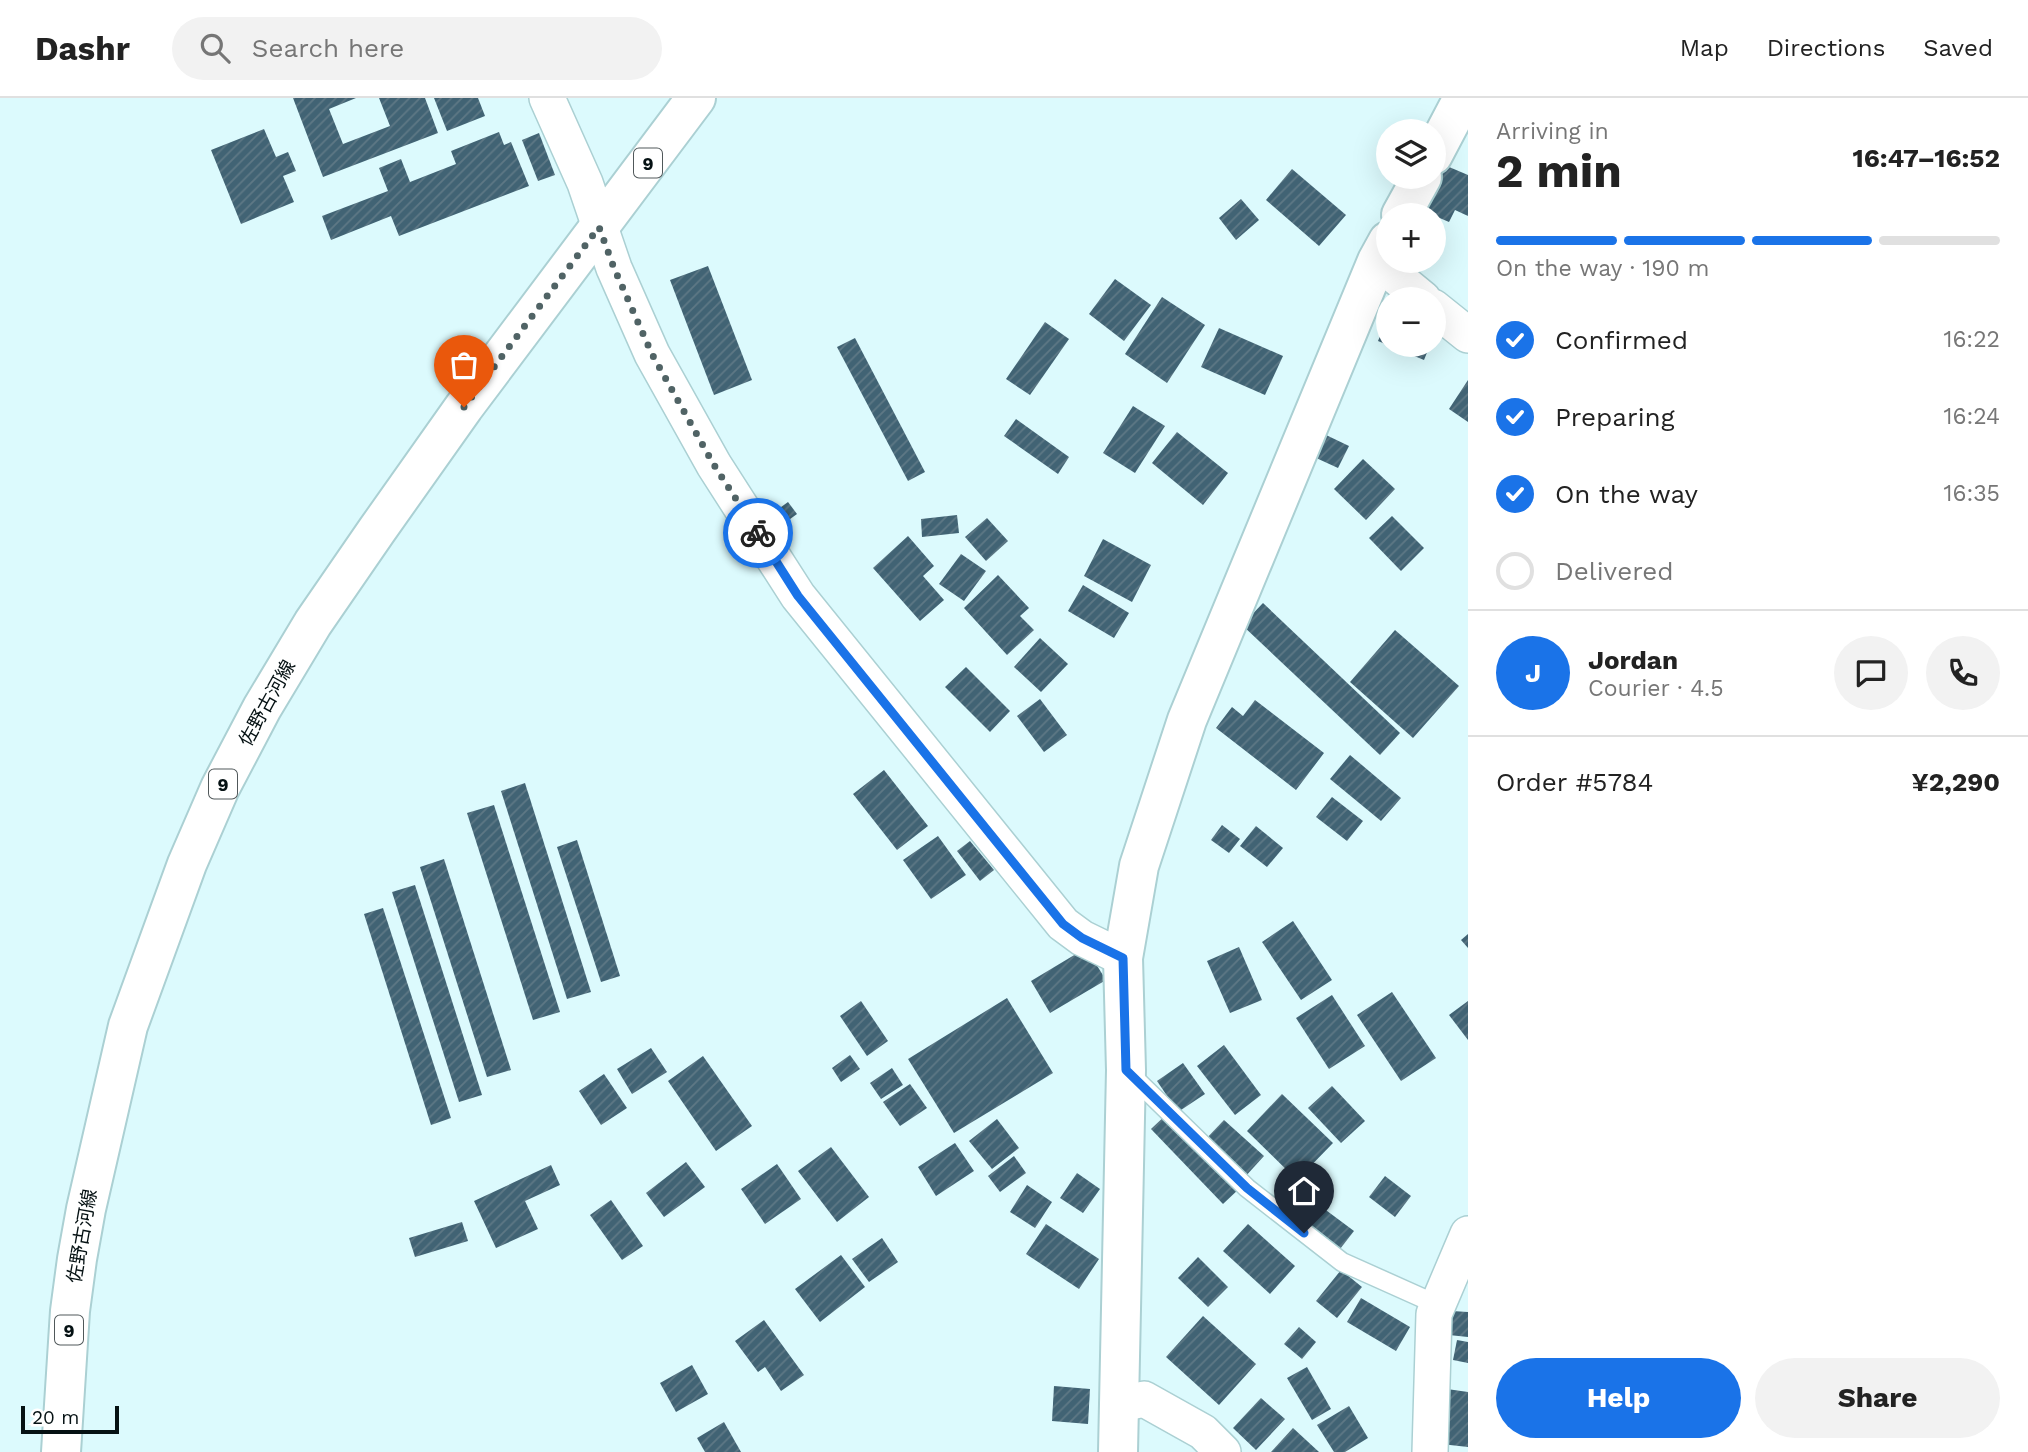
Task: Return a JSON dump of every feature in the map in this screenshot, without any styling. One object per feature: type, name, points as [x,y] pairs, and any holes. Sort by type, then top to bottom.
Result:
[{"type":"main road","name":"佐野古河線","points":[[61,1452],[70,1311],[86,1209],[128,1026],[192,851],[220,788],[313,623],[428,456],[696,98]]},
{"type":"main road","points":[[1446,131],[1464,98]]},
{"type":"main road","points":[[1118,1452],[1126,1070],[1123,958],[1139,866],[1187,720],[1376,265]]},
{"type":"street","points":[[547,98],[585,183],[614,268],[652,354],[714,465],[798,596],[1063,924],[1082,938],[1123,958]]},
{"type":"street","points":[[1401,273],[1413,287]]},
{"type":"street","points":[[1446,317],[1468,335]]},
{"type":"street","points":[[1430,1452],[1434,1314],[1468,1234]]},
{"type":"street","points":[[1118,1405],[1144,1399],[1203,1432],[1223,1452]]},
{"type":"lane","points":[[1126,1070],[1247,1188],[1342,1262],[1438,1306]]},
{"type":"building","points":[[293,98],[356,98],[329,109],[343,144],[390,126],[379,98],[425,98],[438,133],[323,177]]},
{"type":"building","points":[[434,98],[478,98],[485,116],[447,131]]},
{"type":"building","points":[[264,129],[276,157],[288,152],[296,171],[283,176],[294,202],[241,224],[211,150]]},
{"type":"building","points":[[499,132],[504,145],[511,142],[529,186],[399,236],[391,216],[331,240],[322,216],[388,191],[379,168],[401,159],[410,182],[456,164],[451,151]]},
{"type":"building","points":[[539,133],[555,175],[538,181],[522,140]]},
{"type":"building","points":[[1446,166],[1468,175],[1468,216],[1455,210],[1449,222],[1446,221],[1446,203],[1424,203],[1431,189],[1446,189]]},
{"type":"building","points":[[1292,169],[1346,215],[1319,246],[1266,200]]},
{"type":"building","points":[[1241,199],[1259,220],[1236,240],[1219,218]]},
{"type":"building","points":[[708,266],[752,380],[714,395],[670,280]]},
{"type":"building","points":[[1115,279],[1151,305],[1124,341],[1089,314]]},
{"type":"building","points":[[1162,297],[1205,325],[1167,383],[1125,354]]},
{"type":"building","points":[[1045,322],[1069,339],[1030,395],[1006,379]]},
{"type":"building","points":[[1219,328],[1283,356],[1265,395],[1201,367]]},
{"type":"building","points":[[855,338],[925,472],[908,481],[837,347]]},
{"type":"building","points":[[1468,380],[1468,422],[1449,409]]},
{"type":"building","points":[[1133,406],[1165,426],[1135,473],[1103,453]]},
{"type":"building","points":[[1016,419],[1069,457],[1058,474],[1004,436]]},
{"type":"building","points":[[1177,432],[1228,473],[1203,505],[1152,463]]},
{"type":"building","points":[[1324,434],[1349,446],[1338,468],[1314,457]]},
{"type":"building","points":[[1363,459],[1395,489],[1366,520],[1334,489]]},
{"type":"building","points":[[788,502],[797,514],[775,530],[766,518]]},
{"type":"building","points":[[957,515],[959,533],[922,537],[921,519]]},
{"type":"building","points":[[1392,516],[1424,548],[1401,571],[1369,538]]},
{"type":"building","points":[[987,518],[1008,541],[986,561],[965,537]]},
{"type":"building","points":[[908,536],[934,566],[923,576],[944,600],[920,621],[873,568]]},
{"type":"building","points":[[1103,539],[1151,565],[1132,602],[1084,576]]},
{"type":"building","points":[[961,554],[986,571],[964,601],[939,584]]},
{"type":"building","points":[[998,575],[1029,608],[1020,616],[1034,630],[1007,655],[964,608]]},
{"type":"building","points":[[1083,585],[1129,613],[1114,638],[1068,611]]},
{"type":"building","points":[[1263,603],[1400,733],[1380,755],[1242,625]]},
{"type":"building","points":[[1395,630],[1459,686],[1413,738],[1350,682]]},
{"type":"building","points":[[1040,638],[1068,664],[1041,692],[1014,667]]},
{"type":"building","points":[[966,667],[1010,711],[990,732],[945,687]]},
{"type":"building","points":[[1040,699],[1067,735],[1044,752],[1017,716]]},
{"type":"building","points":[[1255,700],[1324,753],[1296,790],[1216,728],[1232,707],[1243,716]]},
{"type":"building","points":[[1350,755],[1401,798],[1381,821],[1330,779]]},
{"type":"building","points":[[884,770],[928,826],[897,850],[853,794]]},
{"type":"building","points":[[525,783],[591,992],[567,999],[501,791]]},
{"type":"building","points":[[1332,797],[1363,821],[1347,841],[1316,817]]},
{"type":"building","points":[[494,805],[560,1012],[533,1020],[467,813]]},
{"type":"building","points":[[1222,825],[1240,839],[1229,853],[1211,840]]},
{"type":"building","points":[[1256,826],[1283,848],[1267,867],[1240,846]]},
{"type":"building","points":[[938,836],[966,875],[931,899],[903,860]]},
{"type":"building","points":[[577,840],[620,976],[601,982],[557,847]]},
{"type":"building","points":[[970,841],[994,870],[980,881],[957,851]]},
{"type":"building","points":[[444,859],[511,1070],[487,1077],[420,867]]},
{"type":"building","points":[[415,885],[482,1095],[459,1102],[392,892]]},
{"type":"building","points":[[383,908],[451,1118],[431,1125],[364,914]]},
{"type":"building","points":[[1293,921],[1332,980],[1301,1000],[1262,942]]},
{"type":"building","points":[[1468,934],[1468,948],[1461,940]]},
{"type":"building","points":[[1239,947],[1262,1000],[1230,1013],[1207,961]]},
{"type":"building","points":[[1086,948],[1106,980],[1050,1013],[1031,981]]},
{"type":"building","points":[[1392,992],[1436,1058],[1401,1081],[1357,1015]]},
{"type":"building","points":[[1332,995],[1365,1046],[1329,1069],[1296,1018]]},
{"type":"building","points":[[1007,998],[1053,1073],[954,1133],[908,1059]]},
{"type":"building","points":[[861,1001],[888,1041],[867,1056],[840,1016]]},
{"type":"building","points":[[1468,1001],[1468,1040],[1449,1015]]},
{"type":"building","points":[[1224,1045],[1261,1095],[1235,1115],[1197,1066]]},
{"type":"building","points":[[651,1048],[667,1072],[632,1094],[617,1069]]},
{"type":"building","points":[[850,1055],[860,1069],[841,1082],[832,1068]]},
{"type":"building","points":[[703,1056],[752,1126],[716,1151],[668,1081]]},
{"type":"building","points":[[1183,1063],[1205,1094],[1178,1112],[1157,1081]]},
{"type":"building","points":[[892,1068],[903,1085],[881,1099],[870,1083]]},
{"type":"building","points":[[604,1074],[627,1108],[601,1125],[579,1091]]},
{"type":"building","points":[[910,1084],[927,1108],[900,1126],[883,1102]]},
{"type":"building","points":[[1332,1086],[1365,1121],[1341,1143],[1308,1108]]},
{"type":"building","points":[[1282,1094],[1333,1143],[1297,1180],[1247,1131]]},
{"type":"building","points":[[1168,1113],[1240,1188],[1223,1204],[1151,1129]]},
{"type":"building","points":[[997,1119],[1019,1148],[992,1169],[969,1141]]},
{"type":"building","points":[[1224,1120],[1264,1156],[1244,1178],[1204,1141]]},
{"type":"building","points":[[955,1143],[974,1171],[936,1196],[918,1167]]},
{"type":"building","points":[[831,1147],[869,1197],[837,1222],[798,1171]]},
{"type":"building","points":[[1014,1156],[1026,1173],[1000,1192],[988,1176]]},
{"type":"building","points":[[686,1162],[705,1187],[664,1217],[646,1193]]},
{"type":"building","points":[[777,1164],[801,1199],[765,1224],[741,1189]]},
{"type":"building","points":[[551,1165],[560,1185],[525,1201],[538,1229],[496,1248],[474,1201]]},
{"type":"building","points":[[1077,1173],[1100,1189],[1083,1213],[1060,1198]]},
{"type":"building","points":[[1385,1176],[1411,1196],[1395,1217],[1369,1197]]},
{"type":"building","points":[[1027,1185],[1052,1202],[1035,1228],[1010,1212]]},
{"type":"building","points":[[1311,1199],[1354,1231],[1340,1249],[1297,1217]]},
{"type":"building","points":[[611,1200],[643,1246],[622,1260],[590,1215]]},
{"type":"building","points":[[462,1222],[468,1241],[415,1257],[409,1238]]},
{"type":"building","points":[[1046,1224],[1099,1259],[1079,1289],[1026,1254]]},
{"type":"building","points":[[1248,1224],[1295,1266],[1270,1294],[1223,1251]]},
{"type":"building","points":[[882,1238],[898,1262],[869,1282],[852,1259]]},
{"type":"building","points":[[841,1255],[865,1287],[820,1322],[795,1289]]},
{"type":"building","points":[[1198,1257],[1228,1287],[1208,1307],[1178,1278]]},
{"type":"building","points":[[1341,1270],[1362,1287],[1337,1318],[1316,1301]]},
{"type":"building","points":[[1361,1298],[1410,1327],[1396,1351],[1347,1322]]},
{"type":"building","points":[[1452,1311],[1468,1312],[1468,1337],[1449,1335]]},
{"type":"building","points":[[1203,1316],[1256,1364],[1219,1405],[1166,1357]]},
{"type":"building","points":[[764,1320],[804,1375],[781,1391],[765,1367],[758,1372],[735,1341]]},
{"type":"building","points":[[1299,1327],[1316,1342],[1302,1359],[1284,1344]]},
{"type":"building","points":[[1457,1340],[1468,1342],[1468,1363],[1453,1360]]},
{"type":"building","points":[[692,1365],[708,1394],[676,1412],[660,1383]]},
{"type":"building","points":[[1307,1367],[1331,1409],[1312,1420],[1287,1378]]},
{"type":"building","points":[[1054,1386],[1090,1389],[1088,1424],[1052,1421]]},
{"type":"building","points":[[1447,1389],[1468,1392],[1468,1447],[1441,1444]]},
{"type":"building","points":[[1261,1398],[1285,1419],[1256,1450],[1233,1428]]},
{"type":"building","points":[[1349,1406],[1368,1438],[1345,1452],[1334,1452],[1317,1425]]},
{"type":"building","points":[[724,1422],[741,1452],[705,1452],[697,1438]]},
{"type":"building","points":[[1293,1428],[1319,1452],[1271,1452]]},
{"type":"way so far","points":[[464,407],[599,227],[652,354],[714,465],[758,533]]},
{"type":"route","points":[[758,533],[798,596],[1063,924],[1082,938],[1123,958],[1126,1070],[1247,1188],[1304,1233]]}]
